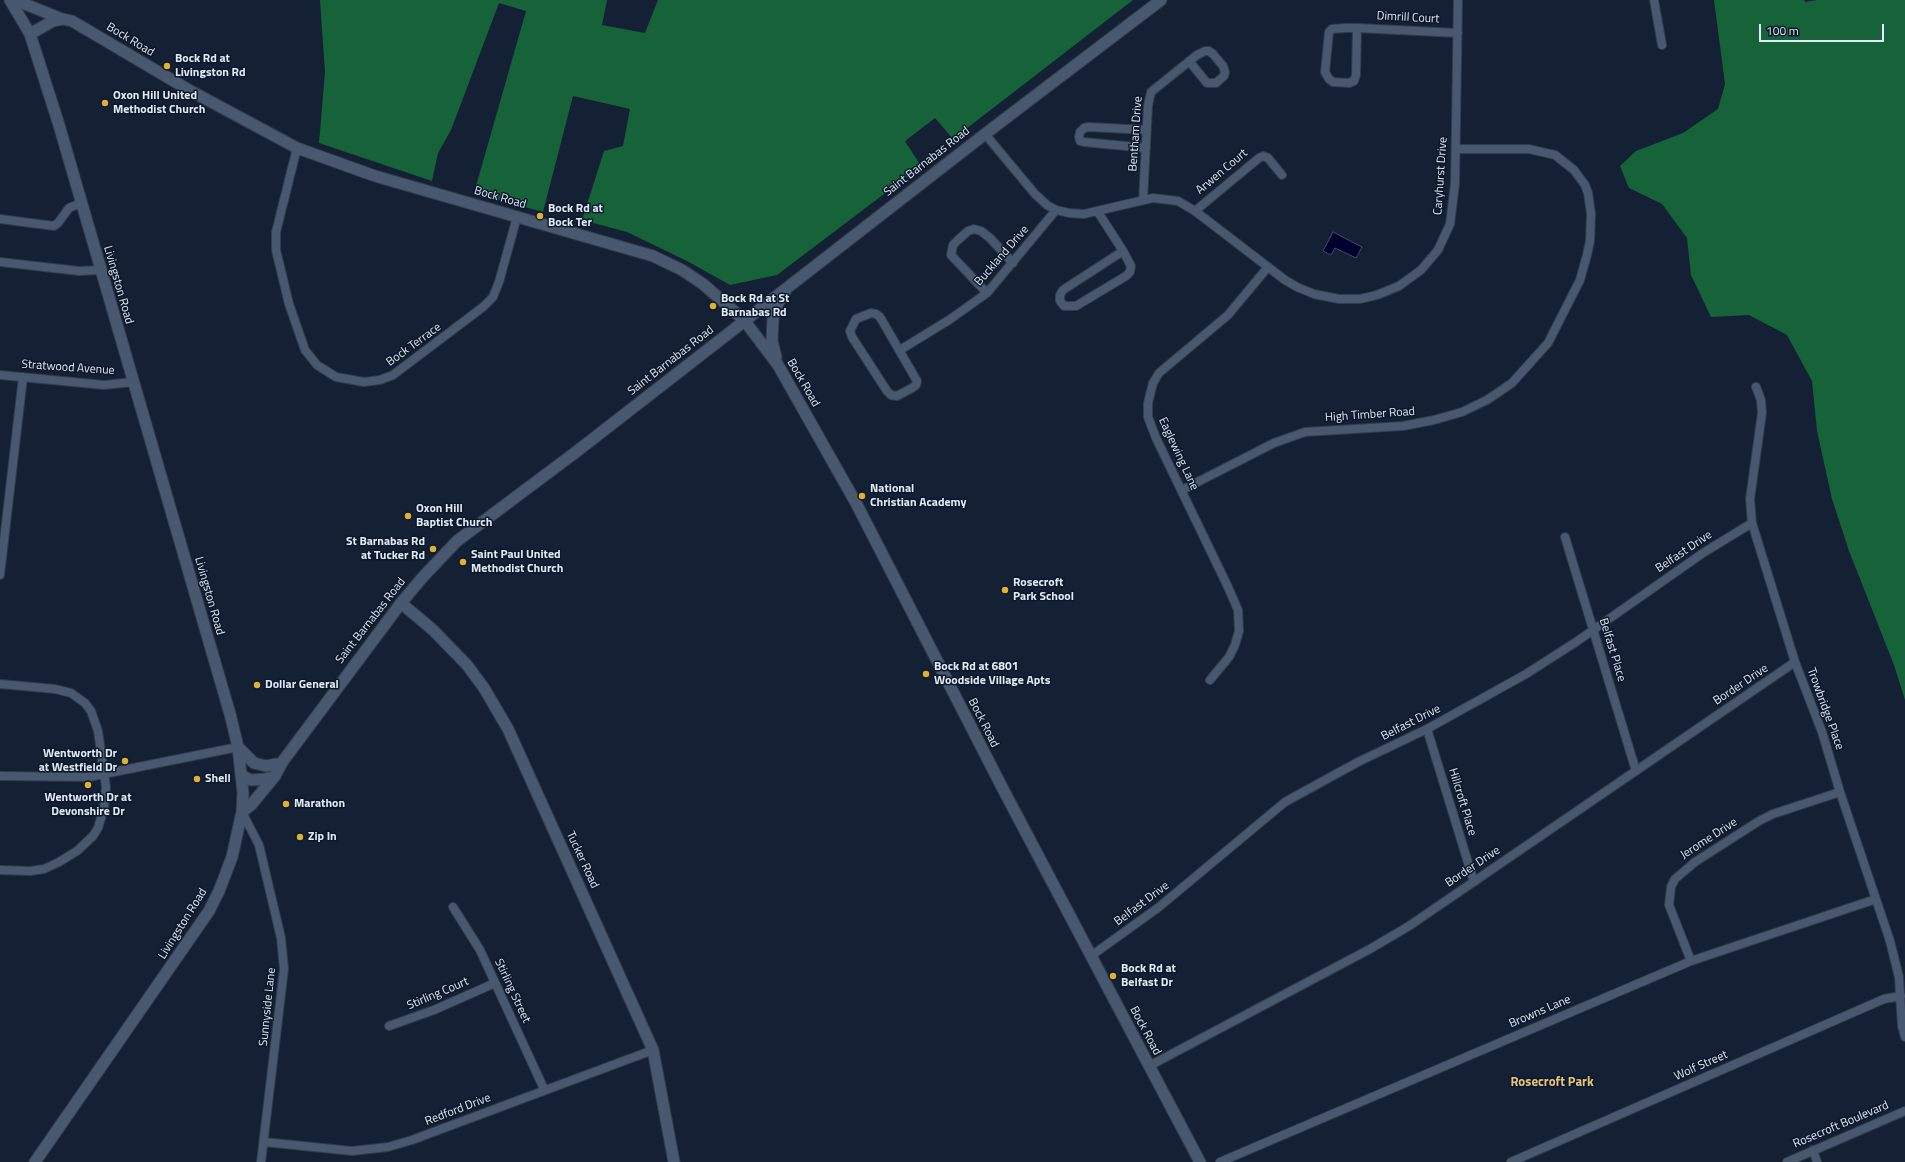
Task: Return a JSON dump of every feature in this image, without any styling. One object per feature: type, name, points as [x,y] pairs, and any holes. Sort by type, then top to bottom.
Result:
[{"type":"main road","name":"Livingston Road","points":[[10,0],[30,34],[59,125],[238,747],[242,776],[242,812],[232,857],[219,891],[209,911],[35,1162]]},
{"type":"main road","name":"Bock Road","points":[[15,0],[75,23],[189,90],[297,148],[374,176],[661,259],[703,284],[744,320],[778,365],[860,510],[953,694],[1200,1162]]},
{"type":"main road","name":"Saint Barnabas Road","points":[[242,812],[251,805],[401,603],[457,541],[576,452],[788,286],[1161,0]]},
{"type":"main road","points":[[30,34],[53,21],[63,19]]},
{"type":"main road","points":[[778,365],[772,341],[773,319],[778,303],[788,286]]},
{"type":"main road","name":"Tucker Road","points":[[401,603],[433,630],[460,657],[484,688],[498,712],[619,972],[653,1050],[674,1162]]},
{"type":"main road","points":[[238,747],[254,763],[278,768]]},
{"type":"main road","points":[[242,776],[251,780],[266,779],[278,768]]},
{"type":"street","name":"Caryhurst Drive","points":[[1056,210],[1074,214],[1098,212],[1143,200],[1161,198],[1173,200],[1195,211],[1268,267],[1297,287],[1323,297],[1360,299],[1385,293],[1399,286],[1427,264],[1438,250],[1447,232],[1454,203],[1458,0]]},
{"type":"street","points":[[1654,0],[1662,45]]},
{"type":"street","name":"Dimrill Court","points":[[1357,28],[1356,75],[1354,81],[1349,83],[1333,82],[1329,79],[1325,72],[1329,32],[1332,29],[1357,28],[1458,33]]},
{"type":"street","name":"Bentham Drive","points":[[1143,200],[1148,106],[1151,92],[1189,61],[1201,52],[1210,51],[1223,66],[1225,72],[1224,76],[1211,84],[1203,79],[1189,61]]},
{"type":"street","points":[[1146,148],[1080,141],[1080,132],[1084,128],[1089,127],[1147,130]]},
{"type":"street","points":[[985,134],[1032,191],[1042,201],[1056,210]]},
{"type":"street","name":"Bock Terrace","points":[[297,148],[276,232],[276,250],[289,304],[305,350],[316,365],[336,377],[364,382],[380,380],[393,375],[483,307],[492,297],[499,282],[517,217]]},
{"type":"street","name":"High Timber Road","points":[[1182,490],[1274,443],[1305,432],[1403,426],[1439,419],[1462,412],[1487,400],[1512,383],[1548,343],[1580,280],[1587,255],[1590,241],[1591,214],[1585,184],[1568,164],[1555,155],[1529,149],[1456,149]]},
{"type":"street","name":"Arwen Court","points":[[1195,211],[1263,156],[1268,158],[1282,175]]},
{"type":"street","points":[[0,219],[54,226],[69,208],[81,203]]},
{"type":"street","name":"Buckland Drive","points":[[900,350],[949,320],[987,293],[1056,210]]},
{"type":"street","points":[[1098,212],[1123,251],[1131,266],[1130,272],[1126,276],[1076,306],[1064,306],[1060,301],[1060,295],[1063,290],[1123,251]]},
{"type":"street","points":[[987,293],[951,255],[953,245],[956,241],[968,231],[974,229],[981,230],[1013,263]]},
{"type":"street","points":[[0,262],[80,271],[100,270]]},
{"type":"street","name":"Eaglewing Lane","points":[[1210,680],[1233,652],[1237,640],[1239,617],[1228,587],[1198,528],[1182,490],[1150,425],[1148,403],[1153,383],[1164,367],[1228,315],[1268,267]]},
{"type":"street","points":[[866,314],[876,314],[880,317],[900,350],[917,381],[916,385],[897,396],[891,395],[887,391],[852,337],[850,331],[851,325],[856,319],[866,314]]},
{"type":"street","name":"Stratwood Avenue","points":[[0,375],[104,385],[133,382]]},
{"type":"street","points":[[0,575],[23,377]]},
{"type":"street","name":"Trowbridge Place","points":[[1756,387],[1761,400],[1762,413],[1750,499],[1752,523],[1795,662],[1822,732],[1840,792],[1895,959],[1901,996],[1902,1026],[1905,1037]]},
{"type":"street","name":"Belfast Drive","points":[[1091,956],[1159,907],[1285,802],[1358,762],[1427,729],[1526,674],[1703,553],[1752,523]]},
{"type":"street","name":"Belfast Place","points":[[1565,537],[1636,771]]},
{"type":"street","name":"Border Drive","points":[[1149,1066],[1370,949],[1474,882],[1795,662]]},
{"type":"street","points":[[0,684],[55,689],[67,692],[83,701],[91,711],[96,723],[106,774],[106,795],[102,820],[93,836],[86,844],[67,858],[44,869],[30,871],[0,870]]},
{"type":"street","name":"Hillcroft Place","points":[[1427,729],[1474,882]]},
{"type":"street","points":[[0,776],[84,778],[238,747]]},
{"type":"street","name":"Jerome Drive","points":[[1690,960],[1670,905],[1671,887],[1675,879],[1695,862],[1758,820],[1840,792]]},
{"type":"street","name":"Sunnyside Lane","points":[[242,812],[259,845],[281,938],[284,963],[261,1162]]},
{"type":"street","name":"Browns Lane","points":[[1220,1162],[1690,960],[1876,899]]},
{"type":"street","name":"Stirling Street","points":[[453,907],[477,944],[544,1089]]},
{"type":"street","name":"Stirling Court","points":[[389,1026],[434,1010],[496,983]]},
{"type":"street","name":"Wolf Street","points":[[1511,1162],[1884,999],[1901,996]]},
{"type":"street","name":"Redford Drive","points":[[264,1142],[352,1152],[381,1149],[412,1140],[544,1089],[653,1050]]},
{"type":"street","name":"Rosecroft Boulevard","points":[[1787,1162],[1905,1111]]},
{"type":"street","points":[[1813,1150],[1817,1162]]},
{"type":"green space","points":[[320,0],[607,0],[602,25],[645,33],[658,0],[1133,0],[953,139],[935,118],[905,141],[921,166],[777,275],[730,285],[687,261],[627,232],[582,220],[604,151],[623,146],[630,109],[573,96],[543,212],[474,193],[526,11],[499,3],[451,130],[438,153],[432,181],[319,143],[325,72]]},
{"type":"green space","points":[[1714,0],[1804,0],[1805,2],[1817,0],[1905,0],[1905,700],[1894,665],[1849,551],[1832,499],[1817,431],[1812,381],[1787,335],[1749,315],[1711,317],[1691,275],[1687,238],[1662,204],[1629,188],[1620,166],[1636,151],[1683,133],[1718,109],[1725,84]]},
{"type":"shaded area","points":[[1333,232],[1362,247],[1356,258],[1335,248],[1331,255],[1323,251]]},
{"type":"place","name":"Bock Rd at Livingston Rd","points":[[167,66]]},
{"type":"place","name":"Oxon Hill United Methodist Church","points":[[105,103]]},
{"type":"place","name":"Bock Rd at Bock Ter","points":[[540,216]]},
{"type":"place","name":"Bock Rd at St Barnabas Rd","points":[[713,306]]},
{"type":"place","name":"National Christian Academy","points":[[862,496]]},
{"type":"place","name":"Oxon Hill Baptist Church","points":[[408,516]]},
{"type":"place","name":"St Barnabas Rd at Tucker Rd","points":[[433,549]]},
{"type":"place","name":"Saint Paul United Methodist Church","points":[[463,562]]},
{"type":"place","name":"Rosecroft Park School","points":[[1005,590]]},
{"type":"place","name":"Bock Rd at 6801 Woodside Village Apts","points":[[926,674]]},
{"type":"place","name":"Dollar General","points":[[257,685]]},
{"type":"place","name":"Wentworth Dr at Westfield Dr","points":[[125,761]]},
{"type":"place","name":"Shell","points":[[197,779]]},
{"type":"place","name":"Wentworth Dr at Devonshire Dr","points":[[88,785]]},
{"type":"place","name":"Marathon","points":[[286,804]]},
{"type":"place","name":"Zip In","points":[[300,837]]},
{"type":"place","name":"Bock Rd at Belfast Dr","points":[[1113,976]]},
{"type":"district","name":"Rosecroft Park","points":[[1552,1083]]}]
